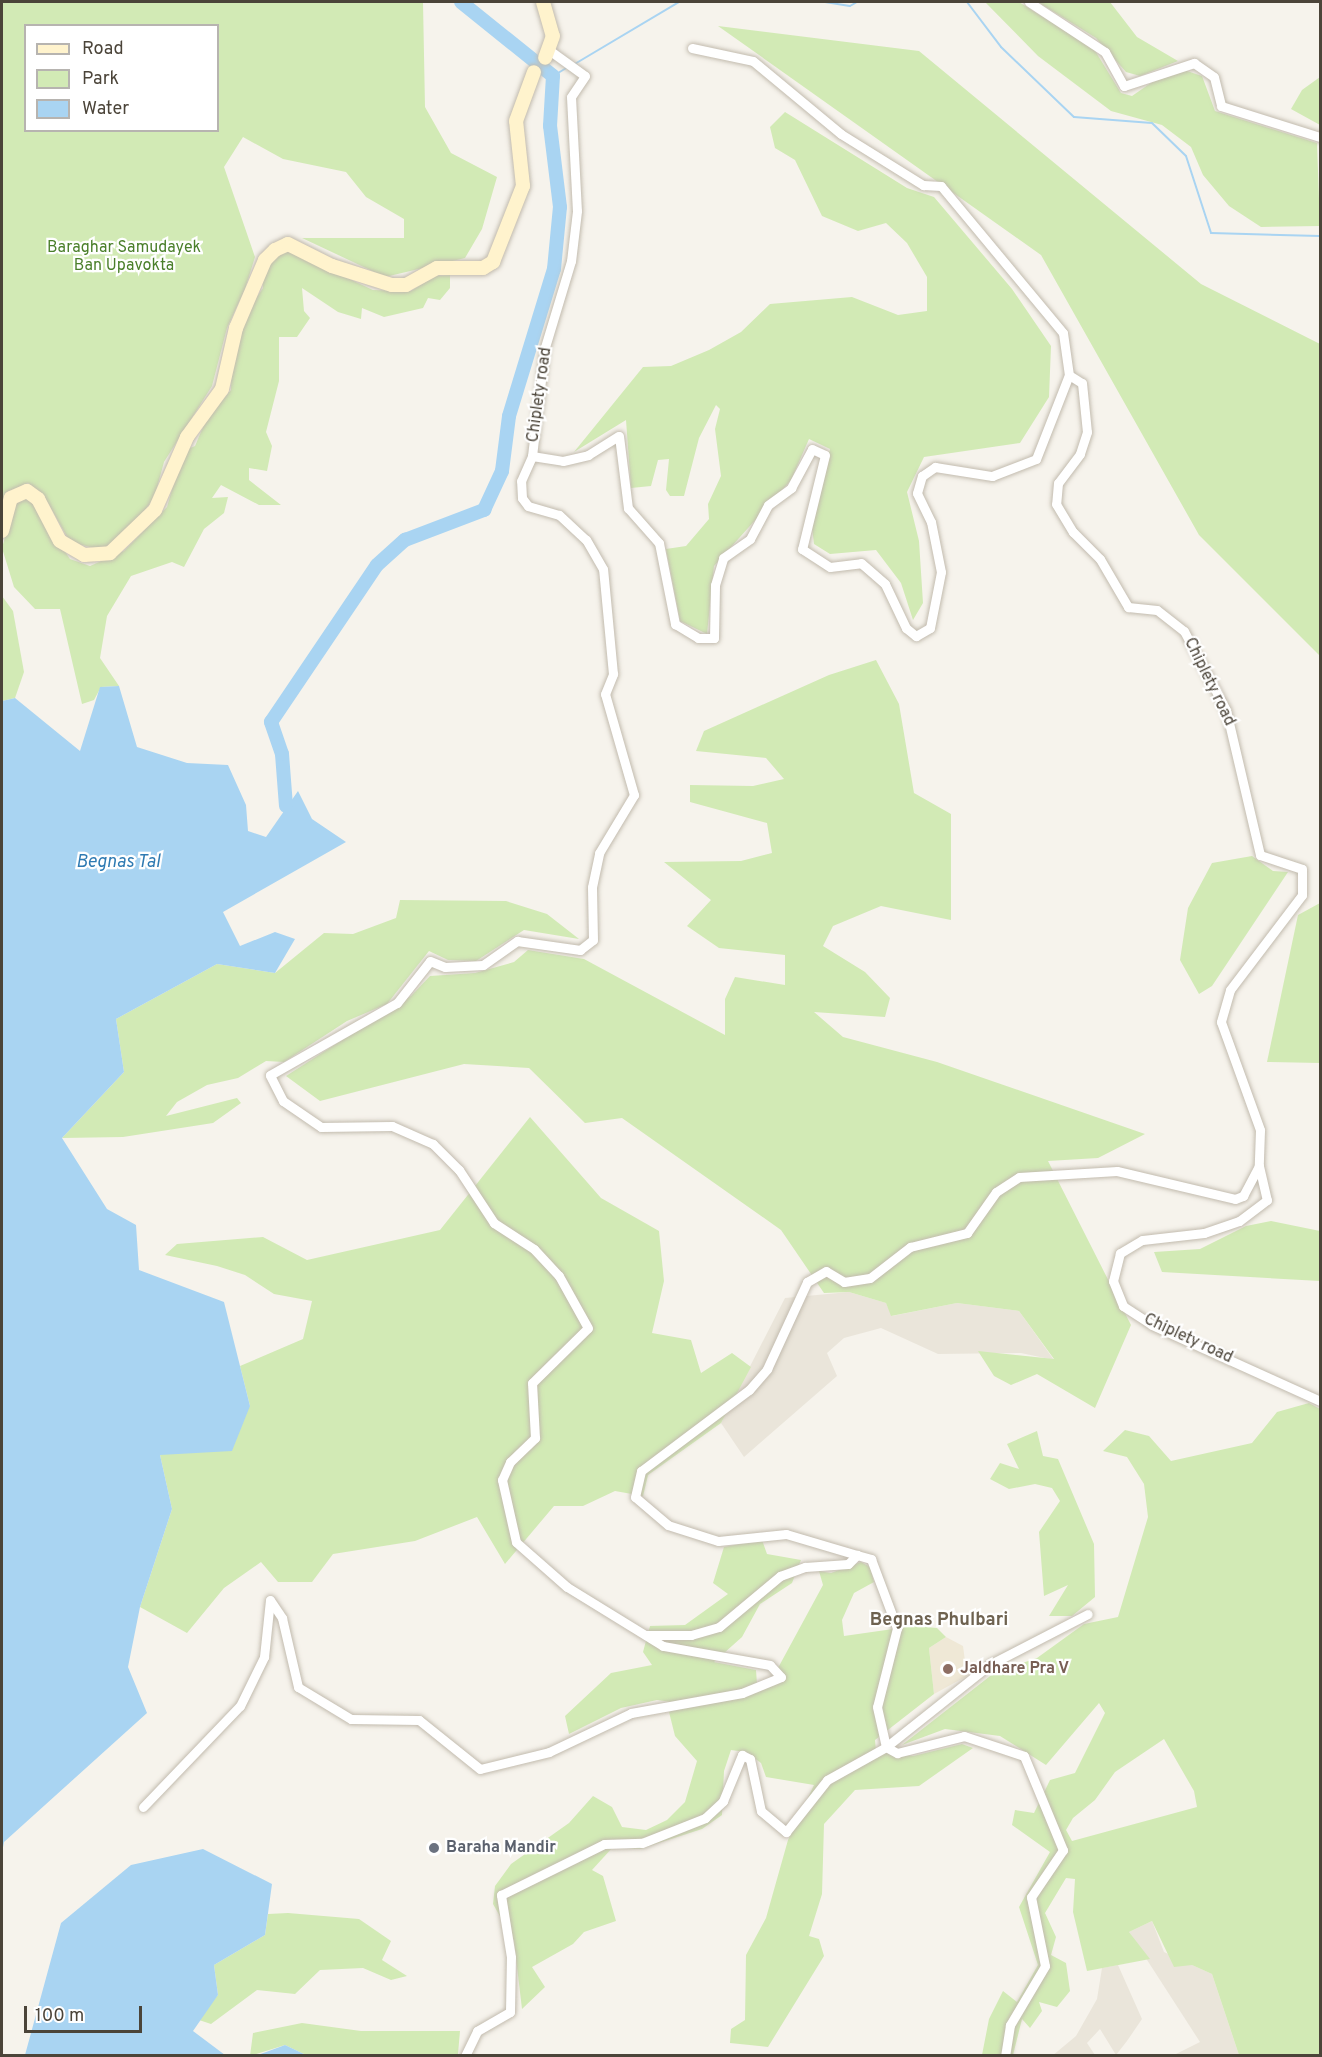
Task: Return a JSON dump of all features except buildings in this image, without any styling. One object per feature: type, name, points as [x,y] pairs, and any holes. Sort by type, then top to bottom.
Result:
[{"type":"main road","points":[[543,2],[553,36],[547,54]]},
{"type":"main road","points":[[2,531],[11,498],[27,491],[38,499],[60,541],[84,555],[110,553],[154,510],[187,437],[222,389],[236,328],[265,260],[275,250],[288,244],[332,266],[392,285],[406,285],[437,268],[483,268],[493,262],[523,186],[516,122],[534,72]]},
{"type":"street","points":[[1029,2],[1105,52],[1124,86],[1194,63],[1214,77],[1221,106],[1320,136]]},
{"type":"street","points":[[692,48],[753,61],[841,134],[923,185],[941,186],[1063,333],[1070,375]]},
{"type":"street","points":[[534,72],[547,54]]},
{"type":"street","name":"Chiplety road","points":[[547,54],[585,76],[571,97],[577,211],[571,261],[545,347],[532,456],[563,461],[588,455],[619,436],[628,508],[659,543],[675,624],[698,638],[714,638],[715,585],[723,558],[750,539],[768,505],[791,488],[812,449],[825,455],[802,549],[830,567],[861,563],[885,584],[906,628],[916,636],[930,628],[941,572],[931,522],[917,494],[922,476],[935,467],[992,476],[1036,459],[1070,375],[1082,383],[1087,432],[1080,454],[1058,483],[1056,504],[1073,532],[1100,559],[1128,607],[1157,609],[1184,631],[1226,710],[1260,855],[1302,869],[1302,895],[1230,990],[1221,1022],[1260,1130],[1258,1166],[1267,1200],[1256,1212],[1204,1233],[1142,1240],[1120,1253],[1113,1281],[1123,1306],[1152,1324],[1188,1336],[1260,1377],[1320,1401]]},
{"type":"street","points":[[143,1807],[240,1706],[264,1657],[270,1600],[282,1618],[298,1687],[351,1719],[419,1720],[480,1769],[549,1752],[631,1713],[742,1693],[781,1677],[770,1665],[663,1646],[567,1587],[516,1542],[504,1500],[502,1480],[510,1462],[536,1438],[532,1383],[588,1328],[559,1276],[534,1249],[494,1223],[459,1170],[433,1144],[392,1126],[321,1127],[283,1101],[270,1075],[397,1003],[430,961],[445,968],[483,965],[517,941],[580,950],[593,940],[592,887],[599,853],[634,795],[605,694],[613,674],[603,569],[586,540],[559,515],[528,506],[522,498],[521,481],[532,456]]},
{"type":"street","points":[[885,1748],[877,1707],[897,1628],[874,1563],[857,1555],[786,1534],[718,1541],[668,1525],[635,1497],[641,1471],[749,1390],[767,1369],[807,1282],[826,1270],[844,1282],[870,1278],[910,1247],[967,1233],[996,1192],[1020,1177],[1117,1171],[1235,1199],[1243,1196],[1258,1166]]},
{"type":"street","points":[[645,1635],[691,1635],[719,1627],[780,1576],[805,1567],[848,1564],[857,1555]]},
{"type":"street","points":[[465,2055],[477,2031],[510,2012],[512,1957],[501,1895],[604,1844],[642,1843],[705,1818],[723,1801],[742,1755],[750,1759],[761,1811],[786,1832],[827,1780],[885,1748],[989,1665],[1088,1614]]},
{"type":"street","points":[[885,1748],[897,1753],[964,1736],[1011,1749],[1029,1761],[1035,1785],[1055,1819],[1063,1854],[1030,1904],[1044,1954],[1043,1975],[1010,2025],[1005,2055]]},
{"type":"shaded area","points":[[849,1292],[886,1303],[892,1316],[957,1303],[1019,1311],[1054,1360],[1021,1353],[938,1354],[881,1328],[844,1338],[827,1353],[837,1376],[744,1457],[721,1423],[785,1298]]},
{"type":"shaded area","name":"Jaldhare Pra V","points":[[946,1637],[963,1646],[967,1676],[934,1694],[929,1648]]},
{"type":"shaded area","points":[[1152,1921],[1164,1952],[1212,1974],[1239,2055],[1174,2055],[1200,2042],[1129,1932]]},
{"type":"shaded area","points":[[1118,1965],[1142,2019],[1127,2041],[1116,2055],[1100,2029],[1087,2043],[1095,2055],[1052,2056],[1076,2036],[1097,1999],[1102,1968]]},
{"type":"green space","name":"Baraghar Samudayek Ban Upavokta","points":[[2,2],[423,2],[425,107],[451,153],[497,177],[482,229],[465,258],[385,277],[302,238],[404,238],[404,219],[366,197],[346,172],[283,159],[243,137],[224,167],[255,257],[245,289],[227,328],[212,386],[164,462],[155,495],[131,532],[102,550],[70,542],[48,503],[28,483],[5,493],[2,505]]},
{"type":"green space","points":[[985,2],[1019,2],[1094,49],[1121,93],[1132,96],[1158,78],[1184,70],[1202,76],[1215,111],[1317,143],[1320,226],[1261,227],[1229,206],[1203,175],[1191,147],[1162,125],[1111,111],[1038,56]]},
{"type":"green space","points":[[1038,2],[1110,2],[1137,37],[1178,61],[1140,76],[1126,72],[1096,38]]},
{"type":"green space","points":[[718,26],[919,51],[1201,284],[1320,344],[1320,656],[1199,535],[1041,255]]},
{"type":"green space","points":[[1320,77],[1320,125],[1291,109],[1302,90]]},
{"type":"green space","points":[[785,112],[907,188],[934,197],[1012,289],[1051,346],[1049,397],[1020,443],[924,457],[907,492],[919,541],[923,603],[913,620],[901,583],[876,550],[830,554],[814,544],[812,527],[830,449],[809,439],[791,480],[714,566],[707,634],[680,621],[666,549],[686,546],[709,519],[708,504],[721,476],[715,429],[720,409],[716,405],[699,438],[684,496],[670,496],[666,490],[669,459],[658,460],[651,486],[631,488],[626,420],[574,452],[643,367],[671,366],[709,350],[741,332],[770,304],[852,297],[898,315],[927,311],[927,277],[907,243],[886,223],[858,231],[822,216],[795,160],[775,148],[770,127]]},
{"type":"green space","points":[[283,248],[373,290],[411,291],[435,276],[450,275],[450,288],[440,300],[428,298],[423,308],[384,317],[362,308],[361,319],[338,312],[302,288],[304,311],[310,318],[297,337],[279,337],[279,381],[266,432],[272,446],[267,471],[249,468],[249,480],[281,505],[259,505],[221,485],[212,498],[228,497],[224,513],[204,529],[184,567],[172,562],[131,576],[107,616],[100,658],[119,686],[101,687],[94,700],[82,704],[60,609],[35,609],[14,587],[2,548],[15,500],[28,496],[70,559],[90,566],[124,551],[167,507],[183,451],[195,446],[206,420],[231,390],[232,352],[244,316],[263,288],[262,272]]},
{"type":"green space","points":[[2,596],[13,611],[24,672],[15,698],[2,701]]},
{"type":"green space","points":[[876,660],[899,704],[914,793],[951,814],[951,920],[881,906],[833,926],[823,946],[865,972],[890,998],[885,1017],[814,1012],[843,1037],[937,1062],[1145,1134],[1098,1158],[1048,1161],[1131,1325],[1095,1408],[1037,1374],[1011,1385],[994,1376],[978,1351],[1054,1359],[1019,1311],[957,1303],[891,1316],[886,1303],[849,1292],[824,1293],[781,1230],[622,1118],[585,1123],[529,1068],[464,1064],[320,1101],[286,1076],[411,996],[430,976],[475,973],[514,962],[528,950],[584,959],[725,1035],[725,999],[735,977],[785,985],[785,955],[719,948],[687,926],[711,900],[664,862],[741,861],[772,853],[767,823],[690,802],[690,785],[753,786],[784,779],[766,758],[696,751],[704,731],[829,675]]},
{"type":"green space","points":[[1252,856],[1273,871],[1288,872],[1212,986],[1199,994],[1180,960],[1188,908],[1212,863]]},
{"type":"green space","points":[[400,900],[506,901],[547,914],[579,939],[524,930],[476,961],[448,960],[429,951],[387,1004],[347,1021],[284,1062],[266,1061],[238,1078],[207,1085],[177,1102],[166,1116],[237,1098],[241,1103],[213,1123],[123,1137],[62,1138],[124,1072],[116,1019],[217,964],[275,973],[324,933],[353,934],[396,918]]},
{"type":"green space","points":[[1320,903],[1320,1063],[1267,1062],[1298,915]]},
{"type":"green space","points":[[530,1117],[601,1198],[659,1231],[664,1281],[652,1333],[691,1340],[701,1373],[732,1353],[751,1367],[721,1423],[648,1475],[643,1496],[615,1491],[583,1506],[554,1506],[505,1564],[477,1517],[415,1541],[333,1554],[312,1582],[278,1582],[261,1562],[224,1588],[187,1633],[140,1607],[172,1509],[160,1455],[250,1406],[240,1366],[303,1339],[312,1301],[274,1294],[245,1275],[217,1266],[165,1255],[177,1244],[263,1237],[307,1260],[440,1230]]},
{"type":"green space","points":[[1271,1221],[1320,1231],[1320,1281],[1162,1272],[1154,1252],[1200,1249],[1246,1226]]},
{"type":"green space","points":[[1309,1403],[1320,1409],[1320,2055],[1239,2055],[1212,1974],[1192,1965],[1174,1967],[1152,1921],[1129,1932],[1150,1959],[1087,1971],[1073,1912],[1075,1879],[1066,1878],[1045,1913],[1056,1937],[1051,1955],[1066,1963],[1070,1991],[1057,2007],[1039,2002],[1042,2011],[1030,2028],[1022,2019],[1013,2055],[982,2055],[989,2019],[1003,1991],[1017,2002],[1038,1965],[1019,1907],[1050,1852],[1012,1825],[1015,1810],[1034,1813],[1050,1780],[1075,1773],[1105,1713],[1099,1703],[1046,1765],[1000,1736],[945,1729],[902,1745],[994,1673],[1037,1658],[1084,1624],[1118,1617],[1148,1517],[1144,1484],[1127,1457],[1103,1451],[1125,1430],[1149,1436],[1171,1461],[1252,1443],[1277,1412]],"holes":[[[1164,1739],[1194,1791],[1197,1807],[1072,1841],[1066,1830],[1073,1818],[1095,1800],[1115,1772]]]},
{"type":"green space","points":[[1037,1431],[1043,1456],[1058,1459],[1094,1544],[1095,1597],[1072,1616],[1049,1616],[1068,1585],[1044,1596],[1039,1532],[1060,1501],[1052,1488],[1035,1484],[1009,1489],[990,1479],[1000,1463],[1019,1469],[1007,1444]]},
{"type":"green space","points":[[762,1540],[767,1554],[801,1560],[792,1583],[760,1604],[742,1637],[714,1662],[756,1670],[757,1684],[772,1679],[823,1585],[819,1571],[831,1573],[861,1562],[870,1567],[874,1582],[854,1593],[842,1620],[844,1636],[914,1626],[937,1628],[946,1637],[929,1648],[934,1694],[875,1740],[876,1751],[913,1756],[962,1744],[973,1748],[919,1786],[855,1790],[824,1824],[822,1894],[809,1936],[819,1939],[824,1956],[768,2047],[730,2043],[731,2029],[745,2020],[746,1955],[766,1918],[788,1840],[814,1785],[766,1777],[761,1763],[746,1752],[731,1750],[724,1771],[722,1815],[702,1829],[640,1849],[613,1847],[592,1870],[603,1876],[616,1921],[584,1932],[573,1944],[532,1967],[545,1987],[522,2009],[514,1941],[493,1904],[495,1886],[511,1864],[569,1823],[593,1796],[612,1807],[622,1827],[646,1830],[667,1820],[685,1802],[697,1761],[675,1736],[669,1712],[686,1704],[657,1700],[621,1708],[569,1734],[565,1716],[611,1673],[652,1665],[643,1652],[650,1626],[685,1625],[728,1594],[713,1583],[724,1547]]},
{"type":"green space","points":[[288,1913],[359,1919],[391,1941],[382,1960],[407,1976],[391,1980],[363,1968],[320,1970],[295,1994],[257,1990],[211,2024],[196,2019],[218,1995],[214,1965],[265,1935],[268,1914]]},
{"type":"green space","points":[[302,2023],[361,2031],[460,2031],[458,2054],[306,2055],[285,2045],[250,2056],[253,2033]]},
{"type":"water","name":"Begnas Tal","points":[[119,686],[137,747],[187,763],[228,765],[246,805],[248,831],[266,837],[298,791],[312,819],[346,842],[223,912],[240,946],[275,932],[295,939],[275,973],[217,964],[116,1019],[124,1072],[62,1138],[107,1209],[136,1225],[139,1270],[224,1302],[250,1406],[232,1451],[160,1455],[172,1509],[140,1607],[128,1667],[147,1713],[4,1842],[2,1853],[2,701],[15,698],[80,751],[100,687]]},
{"type":"water","points":[[203,1849],[272,1884],[265,1935],[214,1965],[218,1995],[193,2031],[225,2055],[25,2055],[61,1923],[131,1865]]},
{"type":"water","points":[[285,2045],[306,2055],[258,2055]]},
{"type":"waterway","points":[[286,806],[282,754],[271,722],[377,565],[405,540],[484,510],[502,471],[509,416],[554,269],[560,207],[550,126],[553,76],[461,2]]},
{"type":"waterway","points":[[573,65],[679,2]]},
{"type":"waterway","points":[[825,2],[850,6],[857,2]]},
{"type":"waterway","points":[[967,2],[1001,47],[1074,117],[1152,123],[1186,156],[1211,233],[1320,236]]},
{"type":"waterway","points":[[553,76],[568,67]]},
{"type":"place","name":"Jaldhare Pra V","points":[[948,1669]]},
{"type":"place","name":"Baraha Mandir","points":[[434,1848]]},
{"type":"district","name":"Begnas Phulbari","points":[[939,1621]]}]
